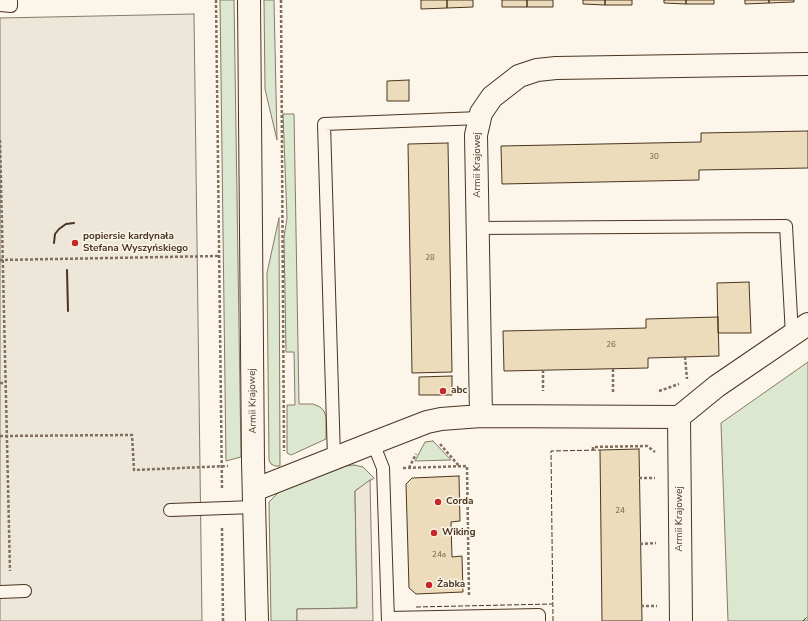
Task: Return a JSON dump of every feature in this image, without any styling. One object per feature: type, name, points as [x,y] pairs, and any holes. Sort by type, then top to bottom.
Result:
[{"type":"street","name":"Armii Krajowej","points":[[249,0],[253,462],[257,621]]},
{"type":"street","name":"Armii Krajowej","points":[[481,416],[476,136],[481,113],[492,97],[504,86],[519,76],[537,70],[556,68],[808,64]]},
{"type":"street","points":[[254,498],[334,458],[427,422],[454,417],[481,416],[679,417],[717,386],[800,329]]},
{"type":"street","name":"Armii Krajowej","points":[[679,417],[681,621]]},
{"type":"lane","points":[[0,6],[11,6],[10,0]]},
{"type":"lane","points":[[334,458],[324,124],[480,118]]},
{"type":"lane","points":[[478,228],[786,226],[800,329]]},
{"type":"lane","points":[[373,443],[383,468],[388,620],[539,615],[539,621]]},
{"type":"lane","points":[[170,510],[222,508],[254,498]]},
{"type":"lane","points":[[5,592],[25,591]]},
{"type":"path","points":[[216,0],[223,621]]},
{"type":"path","points":[[281,0],[284,452]]},
{"type":"path","points":[[0,140],[1,260],[7,436],[5,592]]},
{"type":"path","points":[[1,260],[219,256]]},
{"type":"path","points":[[685,358],[687,381],[693,378]]},
{"type":"path","points":[[613,368],[613,398]]},
{"type":"path","points":[[542,370],[543,392]]},
{"type":"path","points":[[0,383],[5,383]]},
{"type":"path","points":[[653,393],[680,383]]},
{"type":"path","points":[[0,436],[132,435],[134,470],[221,467],[253,462]]},
{"type":"path","points":[[437,441],[459,466]]},
{"type":"path","points":[[593,450],[593,447],[647,446],[658,454]]},
{"type":"path","points":[[409,468],[418,450]]},
{"type":"path","points":[[383,468],[467,466],[469,597],[462,598]]},
{"type":"path","points":[[639,478],[663,478]]},
{"type":"path","points":[[640,544],[664,543]]},
{"type":"path","points":[[641,606],[664,606]]},
{"type":"green space","points":[[220,0],[234,0],[241,457],[226,461]]},
{"type":"green space","points":[[264,0],[274,0],[277,140],[265,89]]},
{"type":"green space","points":[[283,114],[294,114],[299,404],[313,404],[320,407],[324,411],[326,417],[326,439],[291,455],[287,453],[287,405],[295,405],[294,352],[286,352],[284,237],[287,218]]},
{"type":"green space","points":[[279,218],[280,466],[275,466],[271,464],[269,460],[267,273]]},
{"type":"green space","points":[[808,362],[808,621],[728,621],[721,423]]},
{"type":"green space","points":[[433,441],[451,460],[415,461],[425,442]]},
{"type":"green space","points":[[354,465],[363,467],[374,478],[355,491],[357,608],[297,609],[297,621],[271,621],[269,502],[279,492],[346,466]]},
{"type":"shaded area","points":[[194,14],[202,621],[0,621],[0,18]]},
{"type":"shaded area","points":[[370,480],[373,621],[297,621],[297,609],[357,608],[355,491]]},
{"type":"building","points":[[421,0],[447,0],[447,8],[421,9]]},
{"type":"building","points":[[447,0],[473,0],[473,7],[447,8]]},
{"type":"building","points":[[502,0],[527,0],[527,7],[502,7]]},
{"type":"building","points":[[527,0],[553,0],[553,7],[527,7]]},
{"type":"building","points":[[583,0],[605,0],[605,5],[583,4]]},
{"type":"building","points":[[605,0],[632,0],[632,5],[605,5]]},
{"type":"building","points":[[664,0],[686,0],[686,4],[664,3]]},
{"type":"building","points":[[686,0],[714,0],[714,4],[686,4]]},
{"type":"building","points":[[745,0],[769,0],[769,3],[745,4]]},
{"type":"building","points":[[769,0],[794,0],[794,2],[769,3]]},
{"type":"building","points":[[409,80],[409,101],[387,101],[387,81]]},
{"type":"building","points":[[808,131],[808,168],[699,170],[699,180],[502,184],[501,146],[701,142],[701,133]]},
{"type":"building","points":[[448,143],[452,372],[412,373],[408,144]]},
{"type":"building","points":[[749,282],[751,333],[718,333],[717,283]]},
{"type":"building","points":[[718,317],[719,356],[648,358],[648,368],[504,371],[503,331],[646,328],[646,319]]},
{"type":"building","points":[[452,376],[452,395],[419,395],[419,377]]},
{"type":"building","points":[[639,449],[642,621],[602,621],[600,450]]},
{"type":"building","points":[[459,476],[460,521],[451,522],[452,557],[462,556],[463,592],[416,594],[409,588],[406,484],[412,478]]},
{"type":"fence","points":[[553,621],[551,451],[600,450]]},
{"type":"fence","points":[[416,607],[552,604]]},
{"type":"fence","points":[[803,621],[808,616]]},
{"type":"wall","points":[[54,243],[55,234],[59,229],[66,224],[74,223]]},
{"type":"wall","points":[[67,270],[68,311]]},
{"type":"place","name":"popiersie kardynała Stefana Wyszyńskiego","points":[[75,243]]},
{"type":"place","name":"abc","points":[[443,391]]},
{"type":"place","name":"Corda","points":[[438,502]]},
{"type":"place","name":"Wiking","points":[[434,533]]},
{"type":"place","name":"Żabka","points":[[429,585]]}]
